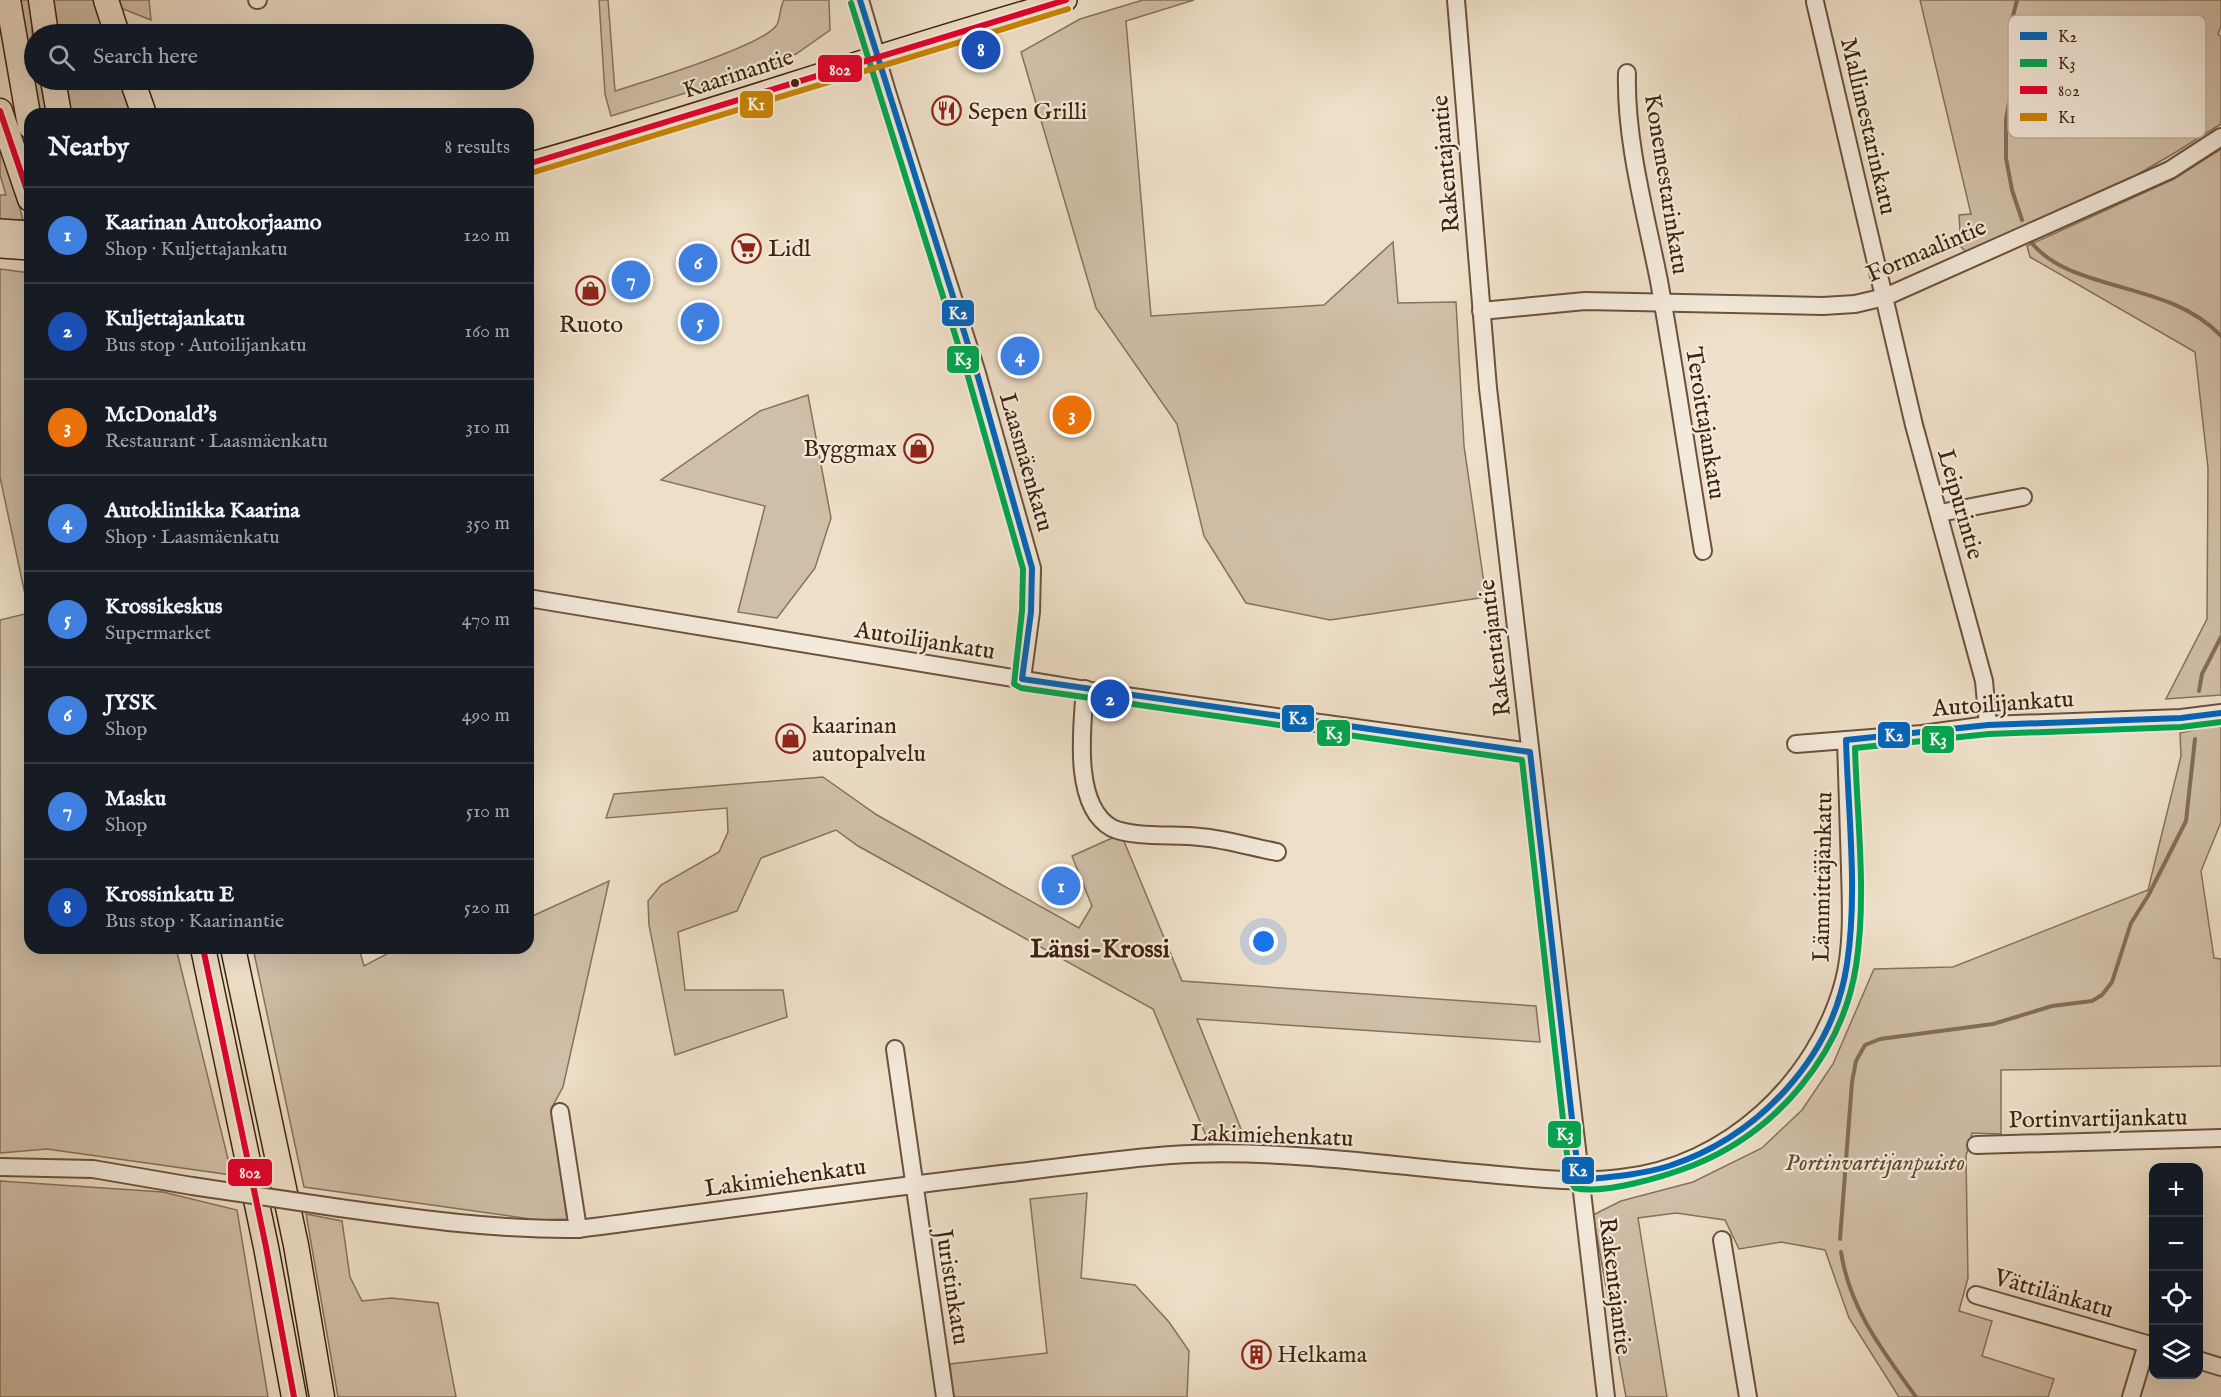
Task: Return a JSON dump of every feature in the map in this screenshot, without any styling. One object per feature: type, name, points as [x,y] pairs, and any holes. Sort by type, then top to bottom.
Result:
[{"type":"highway","points":[[8,0],[27,108]]},
{"type":"highway","points":[[41,0],[45,24]]},
{"type":"highway","points":[[106,0],[114,24]]},
{"type":"highway","points":[[55,90],[58,108]]},
{"type":"highway","points":[[136,90],[142,108]]},
{"type":"highway","points":[[0,111],[24,181]]},
{"type":"highway","points":[[205,954],[264,1236],[294,1397]]},
{"type":"highway","points":[[234,954],[296,1245],[322,1397]]},
{"type":"main road","name":"Kaarinantie","points":[[534,162],[876,56],[1066,0]]},
{"type":"main road","points":[[0,230],[24,232]]},
{"type":"main road","points":[[0,247],[24,249]]},
{"type":"street","name":"Laasmäenkatu","points":[[860,0],[966,339],[1032,568],[1031,612],[1022,679]]},
{"type":"street","name":"Rakentajantie","points":[[1456,0],[1481,310],[1579,1180],[1606,1397]]},
{"type":"street","name":"Mallimestarinkatu","points":[[1815,2],[1886,297]]},
{"type":"street","name":"Konemestarinkatu","points":[[1628,73],[1626,96],[1634,150],[1663,302]]},
{"type":"street","name":"Formaalintie","points":[[1481,310],[1585,301],[1822,306],[1855,304],[1886,297],[2170,170],[2221,137]]},
{"type":"street","name":"Leipurintie","points":[[1886,297],[1914,425],[1940,513],[1984,681],[1988,725]]},
{"type":"street","name":"Teroittajankatu","points":[[1663,302],[1703,551]]},
{"type":"street","points":[[1940,513],[2022,497]]},
{"type":"street","name":"Autoilijankatu","points":[[534,599],[1085,689],[1530,752]]},
{"type":"street","points":[[1085,689],[1080,760],[1094,808],[1104,822],[1126,832],[1202,837],[1277,852]]},
{"type":"street","name":"Autoilijankatu","points":[[1796,744],[1988,725],[2177,718],[2221,712]]},
{"type":"street","name":"Lämmittäjänkatu","points":[[1579,1180],[1621,1178],[1651,1173],[1710,1149],[1748,1126],[1768,1109],[1805,1064],[1828,1026],[1845,979],[1851,914],[1846,740]]},
{"type":"street","name":"Juristinkatu","points":[[895,1049],[945,1397]]},
{"type":"street","points":[[560,1112],[578,1229]]},
{"type":"street","name":"Portinvartijankatu","points":[[1976,1145],[2221,1138]]},
{"type":"street","name":"Lakimiehenkatu","points":[[0,1167],[93,1169],[340,1208],[525,1230],[578,1229],[913,1184],[1173,1155],[1314,1158],[1579,1180]]},
{"type":"street","points":[[1722,1240],[1748,1397]]},
{"type":"street","name":"Vättilänkatu","points":[[1976,1295],[2149,1345]]},
{"type":"street","points":[[2132,1397],[2149,1348]]},
{"type":"street","points":[[2203,1361],[2221,1367]]},
{"type":"green space","points":[[18,0],[31,0],[32,24],[24,24],[24,36]]},
{"type":"green space","points":[[53,0],[99,0],[107,24],[57,24]]},
{"type":"green space","points":[[116,0],[149,0],[151,20],[118,7]]},
{"type":"green space","points":[[599,0],[608,0],[615,91],[700,63],[748,44],[776,26],[784,0],[829,0],[830,30],[796,54],[777,59],[776,65],[611,116],[605,94]]},
{"type":"green space","points":[[1143,0],[1194,0],[1126,21],[1151,316],[1324,305],[1393,242],[1398,303],[1456,302],[1464,446],[1486,597],[1330,620],[1246,603],[1204,536],[1177,424],[1096,308],[1021,52],[1080,19]]},
{"type":"green space","points":[[1920,0],[2221,0],[2221,26],[2218,34],[2221,37],[2221,124],[2206,133],[2206,15],[2008,15],[2008,138],[2198,138],[2099,196],[1972,257],[1961,247],[1959,215],[1971,214]]},
{"type":"green space","points":[[33,90],[44,90],[47,108],[36,108]]},
{"type":"green space","points":[[67,90],[129,90],[134,108],[70,108]]},
{"type":"green space","points":[[0,132],[23,220],[0,221],[0,195],[6,195],[0,175]]},
{"type":"green space","points":[[2221,149],[2221,695],[2166,699],[2207,619],[2208,468],[2195,352],[2030,257],[2027,246],[2174,179]]},
{"type":"green space","points":[[0,269],[24,272],[24,590],[0,477]]},
{"type":"green space","points":[[808,395],[831,518],[815,568],[777,618],[738,612],[765,506],[661,480],[760,411]]},
{"type":"green space","points":[[24,614],[24,954],[177,954],[232,1175],[47,1149],[0,1153],[0,620]]},
{"type":"green space","name":"Portinvartijanpuisto","points":[[2221,724],[2221,822],[2201,871],[2214,958],[2221,959],[2221,1066],[2001,1070],[2001,1134],[1972,1133],[1966,1156],[1968,1278],[1959,1311],[1992,1321],[1982,1356],[2054,1379],[2048,1397],[1899,1397],[1849,1318],[1825,1250],[1781,1242],[1739,1249],[1725,1220],[1676,1213],[1638,1218],[1667,1397],[1626,1397],[1593,1215],[1621,1201],[1693,1182],[1762,1148],[1802,1110],[1833,1064],[1874,969],[1953,967],[2148,890],[2181,756],[2180,733]]},
{"type":"green space","points":[[823,777],[877,815],[1079,928],[1092,906],[1072,856],[1121,834],[1182,981],[1536,1006],[1540,1042],[1197,1019],[1245,1139],[1209,1143],[1153,1009],[858,846],[836,830],[761,858],[737,911],[678,932],[685,990],[783,990],[787,1017],[675,1055],[649,925],[648,901],[661,885],[719,852],[728,832],[727,808],[606,818],[614,794]]},
{"type":"green space","points":[[609,881],[563,1087],[551,1109],[567,1219],[538,1220],[304,1187],[254,954],[361,954],[364,966],[387,954],[534,954],[534,915]]},
{"type":"green space","points":[[0,1181],[163,1192],[237,1210],[268,1397],[0,1397]]},
{"type":"green space","points":[[1087,1193],[1081,1278],[1135,1285],[1169,1322],[1189,1351],[1187,1397],[953,1397],[950,1364],[1047,1353],[1030,1199]]},
{"type":"green space","points":[[306,1214],[342,1221],[350,1277],[362,1301],[391,1298],[438,1303],[456,1397],[338,1397]]},
{"type":"waterway","points":[[2013,15],[2017,0]]},
{"type":"waterway","points":[[2008,108],[2006,158],[2012,190],[2022,220]]},
{"type":"waterway","points":[[2031,242],[2049,258],[2070,270],[2175,305],[2200,318],[2221,336]]},
{"type":"waterway","points":[[2199,691],[2202,674],[2221,637]]},
{"type":"waterway","points":[[1840,1239],[1852,1082],[1856,1061],[1865,1045],[1880,1039],[1993,1024],[2052,1006],[2092,1001],[2102,995],[2112,982],[2131,923],[2148,896],[2186,821],[2195,739]]},
{"type":"waterway","points":[[1841,1252],[1845,1273],[1860,1311],[1880,1346],[1916,1397]]},
{"type":"transit line","name":"K2","points":[[860,0],[976,370],[1032,568],[1031,612],[1022,679],[1530,752],[1579,1180],[1647,1172],[1702,1153],[1761,1114],[1808,1062],[1826,1031],[1839,998],[1847,964],[1852,880],[1846,740],[1988,725],[2181,718],[2221,713]]},
{"type":"transit line","name":"802","points":[[534,162],[1066,0]]},
{"type":"transit line","name":"K3","points":[[851,3],[967,373],[1023,569],[1022,611],[1014,684],[1021,688],[1522,760],[1570,1181],[1575,1188],[1602,1189],[1652,1179],[1694,1165],[1724,1151],[1778,1111],[1820,1059],[1836,1030],[1848,999],[1856,966],[1861,885],[1855,748],[1989,734],[2181,727],[2221,722]]},
{"type":"transit line","name":"K1","points":[[534,172],[1068,9]]},
{"type":"transit line","name":"802","points":[[0,111],[24,181]]},
{"type":"transit line","name":"802","points":[[204,954],[266,1247],[294,1397]]},
{"type":"place","name":"Krossinkatu E","points":[[981,50]]},
{"type":"place","name":"Sepen Grilli","points":[[947,111]]},
{"type":"place","name":"Lidl","points":[[747,248]]},
{"type":"place","name":"JYSK","points":[[698,263]]},
{"type":"place","name":"Masku","points":[[631,280]]},
{"type":"place","name":"Ruoto","points":[[591,291]]},
{"type":"place","name":"Krossikeskus","points":[[700,322]]},
{"type":"place","name":"Autoklinikka Kaarina","points":[[1020,356]]},
{"type":"place","name":"McDonald's","points":[[1072,415]]},
{"type":"place","name":"Byggmax","points":[[918,448]]},
{"type":"place","name":"Kuljettajankatu","points":[[1110,699]]},
{"type":"place","name":"kaarinan autopalvelu","points":[[791,739]]},
{"type":"place","name":"Kaarinan Autokorjaamo","points":[[1061,886]]},
{"type":"place","name":"Helkama","points":[[1256,1354]]},
{"type":"district","name":"Länsi-Krossi","points":[[1100,948]]}]
